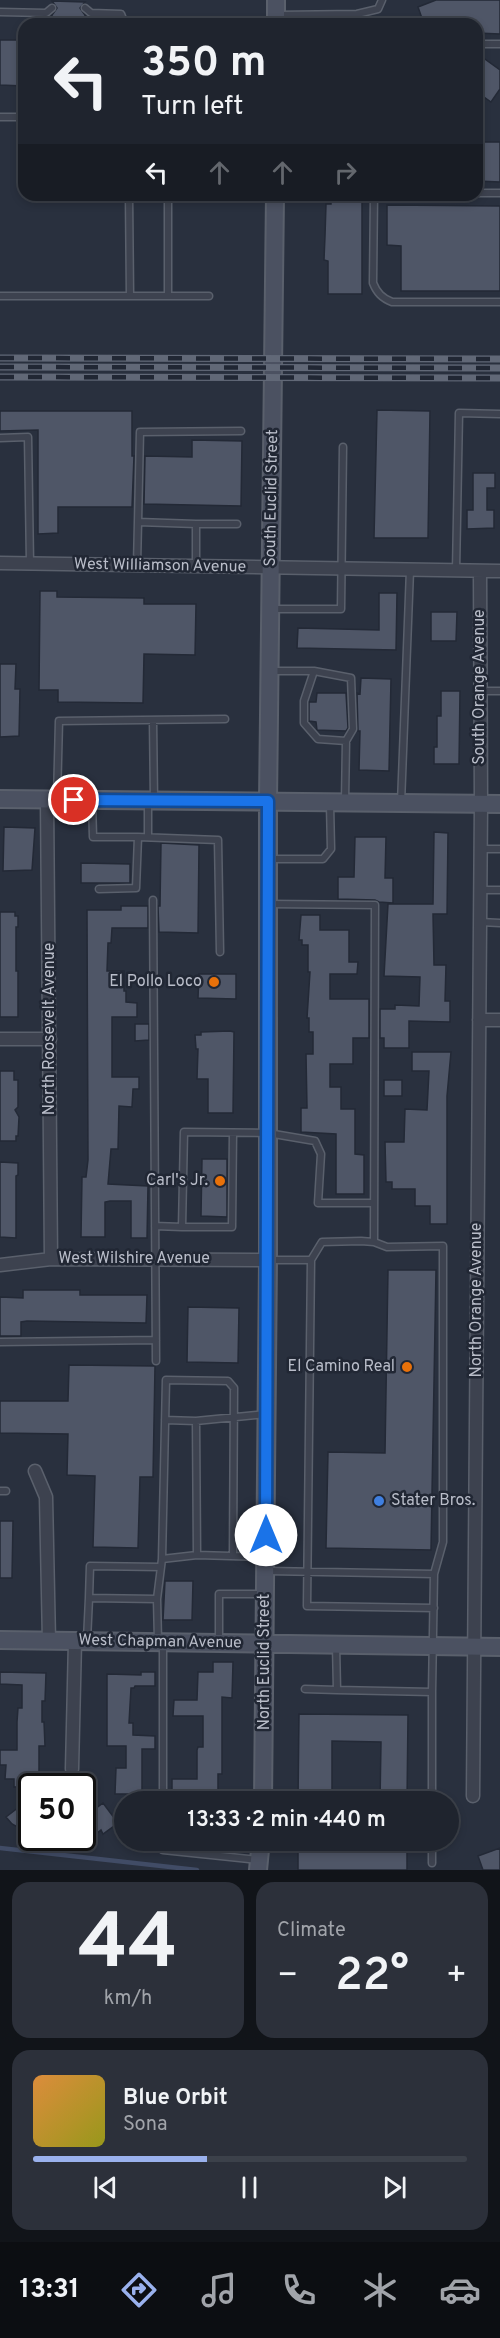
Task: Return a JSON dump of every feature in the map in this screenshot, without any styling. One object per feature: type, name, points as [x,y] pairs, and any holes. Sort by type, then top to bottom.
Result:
[{"type":"main road","name":"South Euclid Street","points":[[268,801],[275,201]]},
{"type":"main road","points":[[0,800],[500,804]]},
{"type":"main road","name":"North Euclid Street","points":[[263,1791],[268,1260],[268,801]]},
{"type":"main road","name":"West Chapman Avenue","points":[[0,1640],[500,1647]]},
{"type":"street","name":"West Williamson Avenue","points":[[0,563],[500,571]]},
{"type":"street","name":"South Orange Avenue","points":[[480,571],[481,804]]},
{"type":"street","name":"North Roosevelt Avenue","points":[[51,1258],[52,800]]},
{"type":"street","name":"North Orange Avenue","points":[[473,1796],[481,804]]},
{"type":"street","points":[[479,1020],[500,1020]]},
{"type":"street","points":[[0,1039],[50,1039]]},
{"type":"street","name":"West Wilshire Avenue","points":[[0,1264],[51,1258],[268,1260]]},
{"type":"street","points":[[35,1471],[46,1497],[49,1641]]},
{"type":"street","points":[[72,1769],[81,1641]]},
{"type":"lane","points":[[276,13],[371,12],[378,9],[382,0]]},
{"type":"lane","points":[[0,12],[49,11],[52,18]]},
{"type":"lane","points":[[85,18],[88,11],[117,13],[121,14],[123,18]]},
{"type":"lane","points":[[483,44],[500,44]]},
{"type":"lane","points":[[0,117],[18,117]]},
{"type":"lane","points":[[483,193],[500,193]]},
{"type":"lane","points":[[129,201],[130,296]]},
{"type":"lane","points":[[168,201],[168,296]]},
{"type":"lane","points":[[374,201],[373,283],[376,291],[383,298],[392,302],[500,302]]},
{"type":"lane","points":[[0,296],[209,296]]},
{"type":"lane","points":[[456,571],[459,413],[500,414]]},
{"type":"lane","points":[[137,565],[140,432],[241,431]]},
{"type":"lane","points":[[0,438],[28,437],[30,564]]},
{"type":"lane","points":[[271,609],[340,609],[343,447]]},
{"type":"lane","points":[[138,522],[237,524]]},
{"type":"lane","points":[[196,524],[196,566]]},
{"type":"lane","points":[[401,803],[410,570]]},
{"type":"lane","points":[[268,859],[323,859],[331,849],[346,741],[353,729],[351,678],[314,671],[270,671]]},
{"type":"lane","points":[[314,671],[304,701],[304,723],[318,739],[346,741]]},
{"type":"lane","points":[[480,691],[500,691]]},
{"type":"lane","points":[[52,800],[59,721],[225,719]]},
{"type":"lane","points":[[148,837],[153,720]]},
{"type":"lane","points":[[92,800],[93,837],[218,840],[220,952]]},
{"type":"lane","points":[[99,889],[136,888],[138,837]]},
{"type":"lane","points":[[480,849],[500,849]]},
{"type":"lane","points":[[480,890],[500,890]]},
{"type":"lane","points":[[153,900],[156,1361]]},
{"type":"lane","points":[[268,904],[375,905],[374,1242]]},
{"type":"lane","points":[[480,922],[500,923]]},
{"type":"lane","points":[[182,1227],[184,1132],[268,1133],[315,1141],[321,1154],[318,1203],[374,1203]]},
{"type":"lane","points":[[155,1226],[232,1227],[233,1133]]},
{"type":"lane","points":[[432,1791],[432,1692],[434,1608],[434,1574],[443,1542],[443,1246],[387,1247],[374,1242],[322,1242],[311,1260],[311,1430],[307,1606],[434,1608]]},
{"type":"lane","points":[[268,1260],[311,1260]]},
{"type":"lane","points":[[0,1342],[156,1340]]},
{"type":"lane","points":[[163,1791],[157,1599],[162,1559],[166,1380],[228,1381],[234,1389],[233,1556]]},
{"type":"lane","points":[[165,1420],[233,1419],[266,1414]]},
{"type":"lane","points":[[196,1421],[197,1556]]},
{"type":"lane","points":[[162,1559],[233,1556],[308,1572],[434,1574]]},
{"type":"lane","points":[[81,1641],[89,1598],[90,1566],[161,1567]]},
{"type":"lane","points":[[219,1642],[219,1594],[266,1594]]},
{"type":"lane","points":[[89,1598],[157,1599]]},
{"type":"lane","points":[[336,1644],[337,1690]]},
{"type":"lane","points":[[305,1689],[432,1692]]},
{"type":"lane","points":[[169,1851],[259,1865]]},
{"type":"lane","points":[[432,1851],[432,1863]]},
{"type":"building","points":[[436,0],[500,0],[500,34],[483,33],[483,18],[422,18],[418,7]]},
{"type":"building","points":[[52,1],[85,2],[80,8],[85,18],[52,18],[57,8]]},
{"type":"building","points":[[0,40],[18,40],[18,86],[0,85]]},
{"type":"building","points":[[483,58],[500,70],[500,89],[491,102],[483,96]]},
{"type":"building","points":[[483,142],[500,142],[500,182],[483,181]]},
{"type":"building","points":[[331,201],[362,201],[362,294],[328,294],[328,261],[324,260],[326,204],[331,204]]},
{"type":"building","points":[[387,205],[500,206],[500,291],[401,291],[401,246],[387,245]]},
{"type":"building","points":[[377,410],[430,411],[428,538],[374,538]]},
{"type":"building","points":[[0,411],[132,411],[132,456],[134,456],[132,507],[58,507],[58,533],[38,534],[38,430],[0,431]]},
{"type":"building","points":[[192,440],[242,441],[241,506],[144,504],[145,456],[192,457]]},
{"type":"building","points":[[473,473],[495,473],[495,488],[487,488],[487,510],[494,510],[494,528],[467,529],[467,510],[473,510]]},
{"type":"building","points":[[40,591],[57,591],[57,597],[144,598],[144,604],[196,604],[195,655],[144,654],[143,703],[58,702],[58,690],[39,690]]},
{"type":"building","points":[[379,593],[397,593],[396,650],[297,648],[298,628],[379,630]]},
{"type":"building","points":[[431,612],[457,612],[456,641],[431,641]]},
{"type":"building","points":[[0,664],[16,664],[15,689],[20,689],[19,736],[0,737]]},
{"type":"building","points":[[361,678],[391,679],[389,771],[359,770],[360,731],[358,731],[357,693],[360,694]]},
{"type":"building","points":[[441,691],[460,691],[459,764],[434,764],[434,747],[437,747],[437,716],[441,716]]},
{"type":"building","points":[[317,693],[346,693],[348,728],[346,731],[317,730],[316,722],[309,721],[309,702],[316,702]]},
{"type":"building","points":[[4,827],[35,828],[32,870],[3,871]]},
{"type":"building","points":[[434,832],[448,833],[447,914],[433,914],[434,965],[446,965],[445,1001],[450,1001],[450,1022],[409,1021],[409,1048],[384,1048],[384,1038],[380,1038],[380,1009],[395,1009],[395,1005],[419,1006],[420,977],[384,976],[388,904],[433,904]]},
{"type":"building","points":[[355,837],[386,837],[385,878],[393,878],[393,903],[338,899],[338,877],[354,877]]},
{"type":"building","points":[[161,843],[199,845],[198,933],[159,932]]},
{"type":"building","points":[[81,863],[130,864],[130,883],[81,883]]},
{"type":"building","points":[[121,906],[148,906],[148,928],[112,928],[111,943],[108,943],[107,971],[124,971],[126,1002],[137,1003],[137,1017],[112,1017],[112,1077],[139,1077],[139,1089],[133,1089],[132,1107],[119,1106],[118,1149],[111,1149],[108,1184],[148,1186],[147,1238],[131,1238],[131,1201],[105,1202],[105,1237],[81,1237],[82,1177],[86,1177],[88,1160],[87,910],[121,910]]},
{"type":"building","points":[[0,912],[15,912],[15,916],[18,916],[16,971],[18,971],[18,1017],[0,1017]]},
{"type":"building","points":[[301,915],[320,915],[320,930],[349,930],[349,962],[358,962],[357,974],[330,974],[330,999],[369,999],[369,1038],[353,1038],[353,1064],[330,1064],[330,1087],[341,1087],[341,1109],[355,1109],[355,1154],[364,1155],[364,1194],[336,1194],[336,1134],[301,1132],[301,1108],[307,1108],[306,1054],[313,1054],[313,1032],[309,1032],[309,1018],[307,1018],[310,972],[308,972],[308,945],[302,945],[302,940],[299,940]]},
{"type":"building","points":[[199,974],[236,974],[236,999],[198,998]]},
{"type":"building","points":[[135,1024],[149,1024],[149,1040],[135,1041]]},
{"type":"building","points":[[201,1032],[234,1032],[233,1113],[208,1113],[208,1079],[197,1079],[198,1049],[196,1049],[195,1035],[201,1035]]},
{"type":"building","points":[[412,1052],[451,1052],[447,1096],[447,1224],[430,1224],[430,1206],[415,1206],[415,1189],[392,1189],[392,1182],[386,1182],[385,1142],[404,1142],[405,1109],[427,1110],[429,1071],[412,1071]]},
{"type":"building","points":[[0,1071],[14,1071],[14,1080],[18,1080],[18,1107],[15,1110],[19,1117],[16,1141],[0,1141]]},
{"type":"building","points":[[384,1080],[402,1080],[402,1096],[384,1096]]},
{"type":"building","points":[[202,1159],[227,1159],[227,1217],[201,1216]]},
{"type":"building","points":[[0,1162],[18,1163],[16,1238],[0,1237]]},
{"type":"building","points":[[388,1270],[436,1270],[431,1550],[326,1548],[328,1452],[385,1453]]},
{"type":"building","points":[[23,1290],[80,1290],[80,1295],[147,1295],[146,1323],[27,1321],[21,1322],[21,1336],[0,1336],[0,1297],[23,1298]]},
{"type":"building","points":[[188,1307],[239,1308],[238,1363],[187,1362]]},
{"type":"building","points":[[69,1365],[155,1366],[153,1477],[140,1477],[138,1548],[93,1547],[95,1476],[67,1475],[68,1434],[0,1433],[0,1401],[68,1401]]},
{"type":"building","points":[[0,1521],[13,1521],[12,1578],[0,1578]]},
{"type":"building","points":[[165,1581],[193,1581],[192,1620],[163,1620]]},
{"type":"building","points":[[213,1662],[233,1662],[232,1698],[222,1697],[222,1774],[218,1774],[218,1791],[172,1791],[172,1779],[197,1779],[197,1750],[198,1747],[203,1747],[203,1716],[173,1716],[174,1700],[197,1700],[198,1672],[213,1672]]},
{"type":"building","points":[[0,1672],[46,1673],[45,1701],[42,1701],[45,1746],[39,1746],[39,1773],[18,1773],[18,1787],[14,1787],[14,1779],[5,1779],[6,1765],[0,1765],[0,1750],[17,1750],[18,1708],[22,1708],[22,1685],[0,1684]]},
{"type":"building","points":[[141,1672],[155,1672],[155,1686],[131,1688],[129,1723],[133,1723],[133,1735],[155,1736],[155,1749],[142,1749],[142,1791],[115,1791],[116,1768],[126,1768],[126,1746],[107,1746],[107,1674],[141,1675]]},
{"type":"building","points":[[299,1714],[408,1715],[407,1791],[380,1791],[381,1742],[332,1741],[332,1791],[298,1791]]},
{"type":"building","points":[[103,1803],[114,1818],[114,1826],[103,1834],[101,1830],[96,1834],[96,1808]]},
{"type":"building","points":[[18,1808],[18,1827],[12,1824],[6,1817]]},
{"type":"building","points":[[500,1848],[500,1870],[483,1870],[478,1856]]},
{"type":"building","points":[[298,1851],[407,1851],[407,1870],[298,1870]]},
{"type":"waterway","points":[[0,1848],[197,1870]]},
{"type":"railway","points":[[0,358],[500,359]]},
{"type":"railway","points":[[0,367],[500,368]]},
{"type":"railway","points":[[0,377],[500,378]]},
{"type":"place","name":"El Pollo Loco","points":[[214,982]]},
{"type":"place","name":"Carl's Jr.","points":[[220,1181]]},
{"type":"place","name":"El Camino Real","points":[[407,1367]]},
{"type":"place","name":"Stater Bros.","points":[[379,1501]]},
{"type":"route","points":[[74,800],[268,801],[266,1535]]}]
